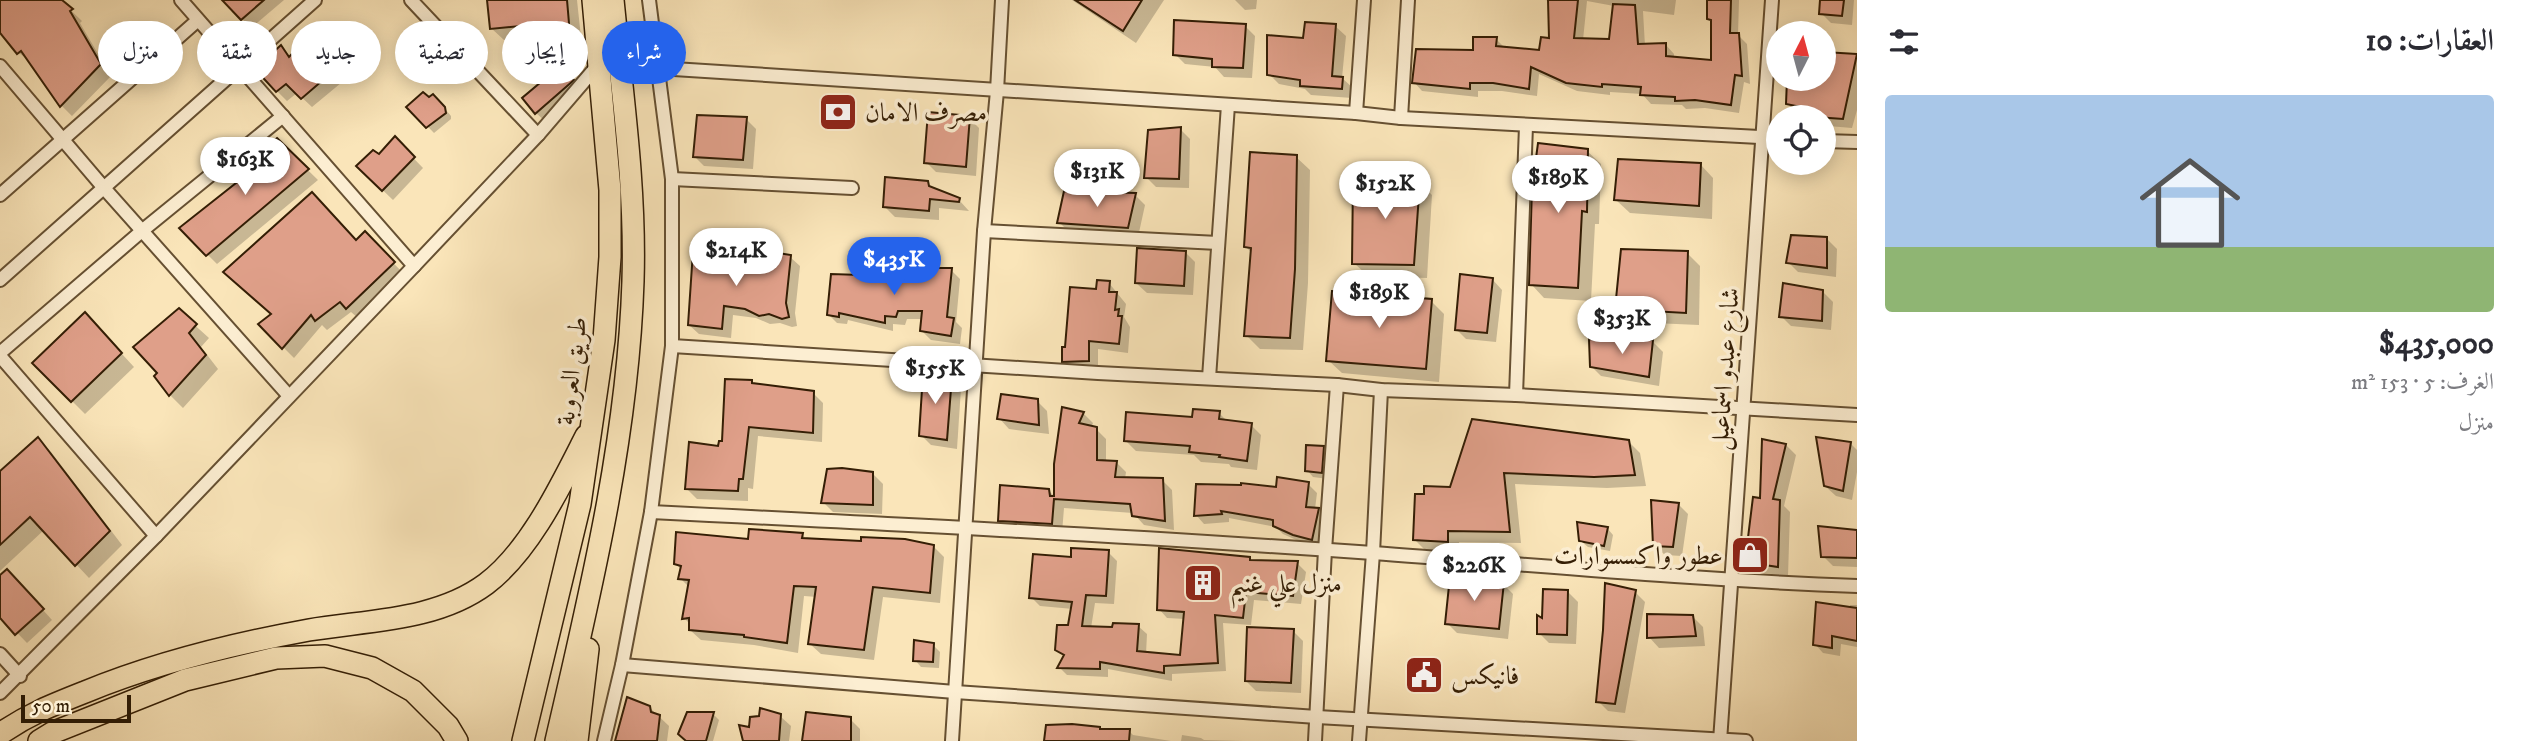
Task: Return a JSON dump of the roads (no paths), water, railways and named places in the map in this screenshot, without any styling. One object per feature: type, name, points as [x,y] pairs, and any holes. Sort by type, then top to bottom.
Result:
[{"type":"highway","name":"طريق العروبة","points":[[523,741],[580,504],[604,340],[610,257],[610,190],[593,0]]},
{"type":"highway","name":"طريق العروبة","points":[[556,741],[588,606],[621,423],[632,317],[632,216],[613,0]]},
{"type":"highway","points":[[0,734],[27,715],[136,671],[223,646],[423,611],[445,606],[468,596],[488,583],[511,562],[530,537],[593,422]]},
{"type":"highway","points":[[578,741],[587,665],[588,606]]},
{"type":"highway","points":[[39,741],[52,733],[185,680],[276,658],[325,656],[372,668],[413,691],[448,726],[457,741]]},
{"type":"street","points":[[0,195],[198,20],[181,0]]},
{"type":"street","points":[[277,34],[315,0]]},
{"type":"street","points":[[411,0],[538,135]]},
{"type":"street","points":[[649,0],[652,21]]},
{"type":"street","points":[[952,741],[984,231],[1002,0]]},
{"type":"street","points":[[1356,113],[1364,0]]},
{"type":"street","points":[[1401,118],[1408,0]]},
{"type":"street","name":"شارع عبدو اسماعيل","points":[[1720,740],[1772,0]]},
{"type":"street","points":[[0,693],[20,676],[156,536],[414,266],[538,135],[598,65]]},
{"type":"street","points":[[0,66],[104,188],[289,396]]},
{"type":"street","points":[[686,70],[1526,126],[1763,138]]},
{"type":"street","points":[[0,280],[221,84]]},
{"type":"street","points":[[255,84],[414,266]]},
{"type":"street","points":[[604,741],[652,512],[672,346],[672,179],[660,84]]},
{"type":"street","points":[[1209,379],[1228,105]]},
{"type":"street","points":[[156,536],[0,355],[143,230],[283,116]]},
{"type":"street","points":[[1516,395],[1526,126]]},
{"type":"street","points":[[1836,141],[1857,142]]},
{"type":"street","points":[[672,179],[852,188]]},
{"type":"street","points":[[984,231],[1218,243]]},
{"type":"street","points":[[672,346],[1337,385],[1381,390],[1857,415]]},
{"type":"street","points":[[1315,741],[1337,385]]},
{"type":"street","points":[[1359,741],[1373,553],[1381,390]]},
{"type":"street","points":[[652,512],[966,527],[1373,553],[1733,581],[1857,586]]},
{"type":"street","points":[[0,654],[20,676]]},
{"type":"street","points":[[622,665],[1317,717],[1746,741]]},
{"type":"place","name":"مصرف الامان","points":[[838,112]]},
{"type":"place","name":"عطور واكسسوارات","points":[[1750,555]]},
{"type":"place","name":"منزل علي غنيم","points":[[1203,583]]},
{"type":"place","name":"فانيكس","points":[[1424,675]]}]
